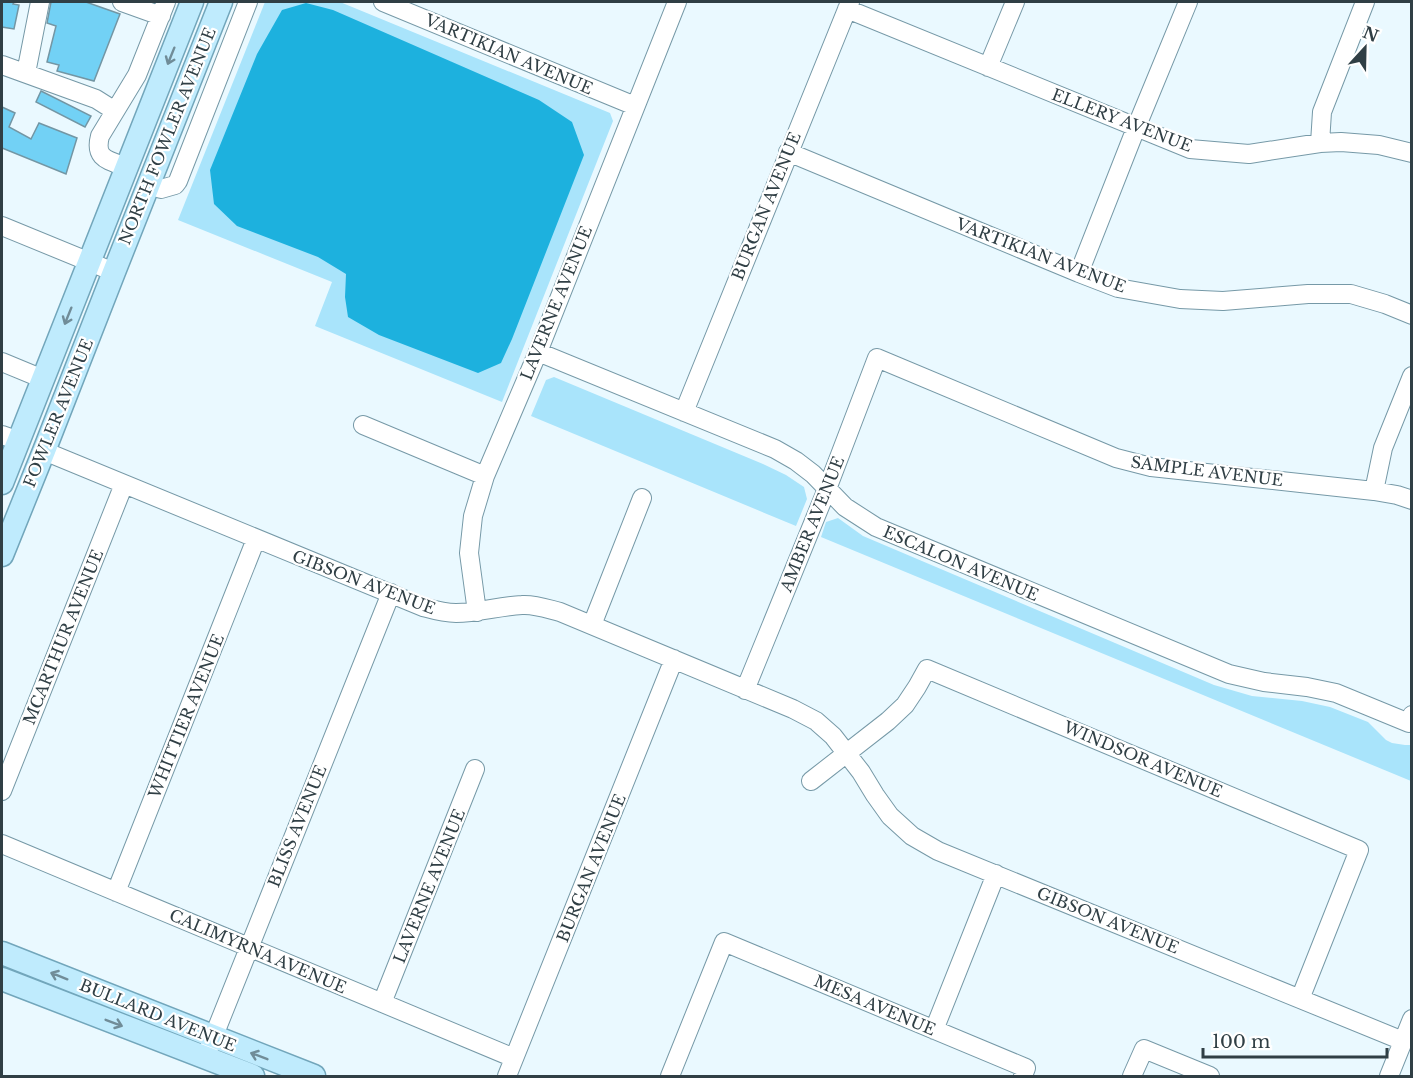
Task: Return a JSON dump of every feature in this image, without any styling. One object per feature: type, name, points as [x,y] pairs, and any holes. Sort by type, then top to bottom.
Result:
[{"type":"main road","name":"NORTH FOWLER AVENUE","points":[[89,261],[192,2]]},
{"type":"main road","name":"NORTH FOWLER AVENUE","points":[[114,272],[221,2]]},
{"type":"main road","name":"FOWLER AVENUE","points":[[2,483],[10,438],[43,379],[89,261]]},
{"type":"main road","name":"FOWLER AVENUE","points":[[4,542],[44,451],[114,272]]},
{"type":"main road","points":[[43,379],[45,403],[34,431],[34,440],[44,451]]},
{"type":"main road","name":"BULLARD AVENUE","points":[[2,954],[209,1048],[253,1077]]},
{"type":"main road","name":"BULLARD AVENUE","points":[[2,979],[209,1048],[314,1076]]},
{"type":"street","points":[[26,73],[40,2]]},
{"type":"street","points":[[122,2],[163,9],[137,75],[100,136],[98,144],[98,151],[104,158],[126,167]]},
{"type":"street","points":[[148,184],[161,189],[175,185],[178,181],[248,2]]},
{"type":"street","name":"VARTIKIAN AVENUE","points":[[383,2],[634,106]]},
{"type":"street","name":"LAVERNE AVENUE","points":[[477,612],[470,553],[473,516],[485,476],[538,352],[677,2]]},
{"type":"street","points":[[988,67],[1015,2]]},
{"type":"street","points":[[1079,273],[1188,2]]},
{"type":"street","points":[[1320,143],[1322,112],[1365,2]]},
{"type":"street","name":"ELLERY AVENUE","points":[[848,5],[988,67],[1190,149],[1249,154],[1341,142],[1379,145],[1412,153]]},
{"type":"street","name":"BURGAN AVENUE","points":[[684,412],[848,5]]},
{"type":"street","points":[[2,65],[96,99],[115,111]]},
{"type":"street","name":"VARTIKIAN AVENUE","points":[[788,152],[1118,288],[1180,299],[1223,301],[1308,294],[1351,294],[1412,315]]},
{"type":"street","points":[[2,226],[114,272]]},
{"type":"street","name":"ESCALON AVENUE","points":[[538,352],[776,449],[813,474],[845,507],[876,527],[1229,674],[1336,693],[1410,719]]},
{"type":"street","name":"AMBER AVENUE","points":[[745,690],[827,489],[877,358]]},
{"type":"street","name":"SAMPLE AVENUE","points":[[877,358],[1116,458],[1151,467],[1374,490],[1412,500]]},
{"type":"street","points":[[2,362],[43,379]]},
{"type":"street","points":[[1374,490],[1383,448],[1412,376]]},
{"type":"street","points":[[363,425],[485,476]]},
{"type":"street","name":"GIBSON AVENUE","points":[[44,451],[439,612],[477,612],[524,604],[560,612],[794,709],[816,721],[833,736],[890,816],[912,836],[938,851],[1403,1041]]},
{"type":"street","name":"MCARTHUR AVENUE","points":[[2,791],[124,484]]},
{"type":"street","points":[[592,626],[642,498]]},
{"type":"street","name":"WHITTIER AVENUE","points":[[116,892],[256,539]]},
{"type":"street","name":"BLISS AVENUE","points":[[209,1048],[391,593]]},
{"type":"street","name":"BURGAN AVENUE","points":[[507,1077],[674,659]]},
{"type":"street","name":"WINDSOR AVENUE","points":[[847,753],[905,705],[927,669],[1359,850],[1300,999]]},
{"type":"street","points":[[811,781],[847,753]]},
{"type":"street","name":"LAVERNE AVENUE","points":[[382,1003],[475,769]]},
{"type":"street","name":"CALIMYRNA AVENUE","points":[[2,844],[514,1058]]},
{"type":"street","points":[[934,1030],[996,874]]},
{"type":"street","name":"MESA AVENUE","points":[[670,1077],[724,942],[934,1030],[1024,1072]]},
{"type":"street","points":[[1389,1077],[1412,1019]]},
{"type":"street","points":[[1132,1077],[1144,1049],[1210,1077]]},
{"type":"shaded area","points":[[265,2],[340,2],[610,113],[613,121],[502,402],[315,326],[332,282],[178,220]]},
{"type":"shaded area","points":[[554,377],[786,475],[804,487],[807,499],[796,526],[531,416],[546,380]]},
{"type":"shaded area","points":[[838,518],[863,536],[1214,685],[1252,696],[1302,701],[1330,707],[1368,722],[1386,740],[1411,745],[1411,781],[821,537],[826,522]]},
{"type":"water","points":[[306,3],[333,10],[539,100],[572,122],[584,155],[501,363],[478,373],[379,335],[348,317],[345,297],[346,274],[318,257],[237,226],[214,204],[210,170],[257,54],[282,10]]},
{"type":"building","points":[[2,2],[14,2],[13,4],[19,5],[14,29],[2,27]]},
{"type":"building","points":[[51,2],[86,2],[120,14],[94,81],[57,71],[59,65],[47,62],[56,26],[47,23]]},
{"type":"building","points":[[41,91],[91,116],[85,127],[36,102]]},
{"type":"building","points":[[2,107],[15,113],[9,127],[31,139],[39,123],[77,138],[66,174],[2,148]]}]
